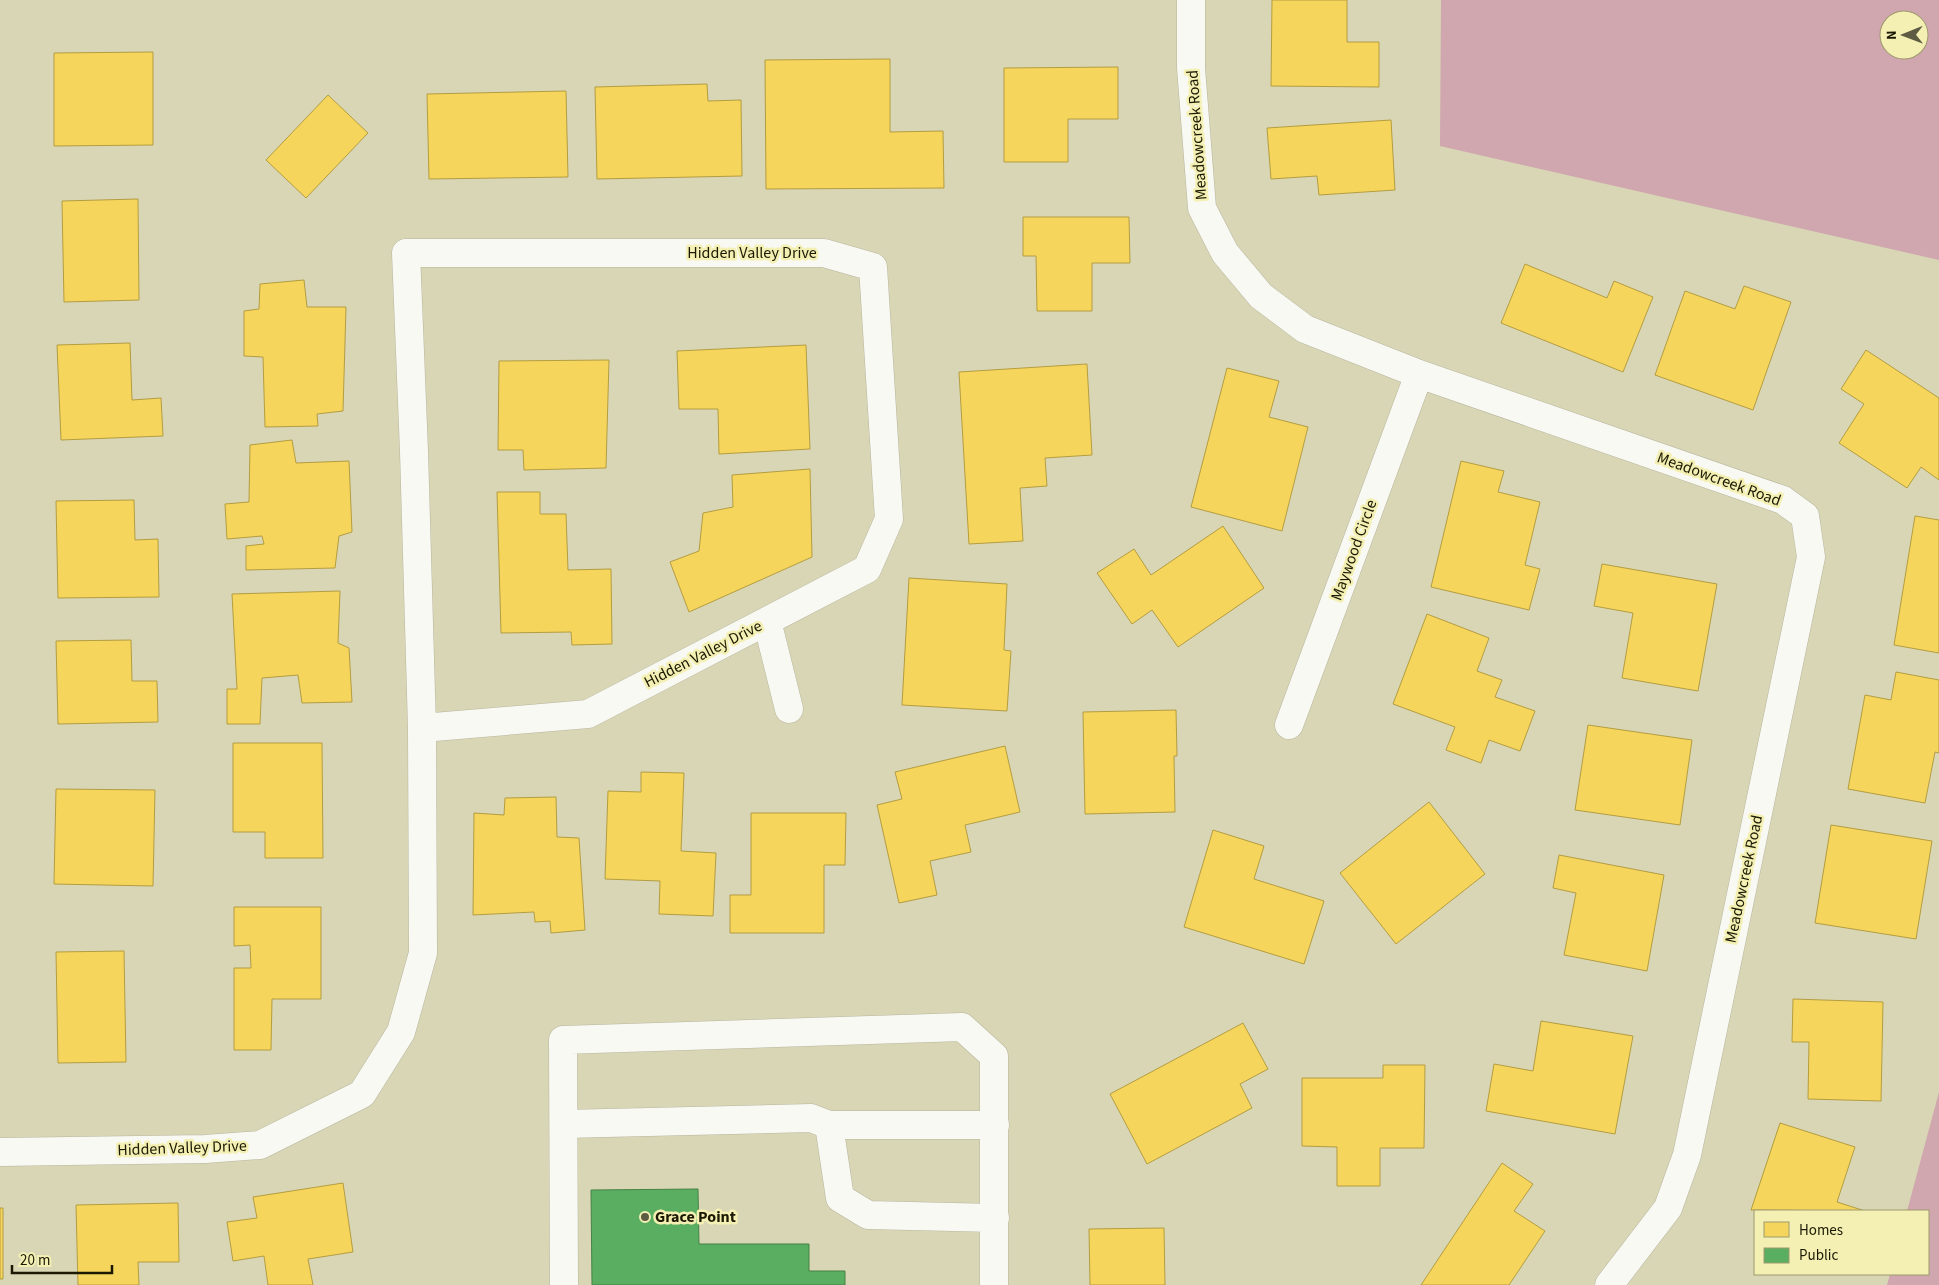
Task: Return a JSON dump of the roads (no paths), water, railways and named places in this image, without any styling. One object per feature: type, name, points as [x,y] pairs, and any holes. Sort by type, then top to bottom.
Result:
[{"type":"street","name":"Meadowcreek Road","points":[[1191,0],[1191,68],[1202,208],[1225,253],[1262,296],[1305,329],[1419,374],[1783,500],[1805,516],[1811,557],[1687,1155],[1668,1208],[1609,1285]]},
{"type":"street","name":"Hidden Valley Drive","points":[[0,1152],[205,1150],[260,1145],[362,1094],[401,1032],[423,954],[422,728],[406,253],[824,253],[873,267],[890,519],[867,569],[588,714],[422,728]]},
{"type":"street","name":"Maywood Circle","points":[[1289,725],[1419,374]]},
{"type":"street","points":[[767,621],[789,709]]},
{"type":"street","points":[[564,1285],[563,1040],[962,1027],[994,1056],[994,1285]]},
{"type":"street","points":[[564,1124],[811,1118],[829,1125],[994,1125]]},
{"type":"street","points":[[829,1125],[840,1198],[868,1215],[994,1218]]},
{"type":"place","name":"Grace Point","points":[[645,1217]]}]
